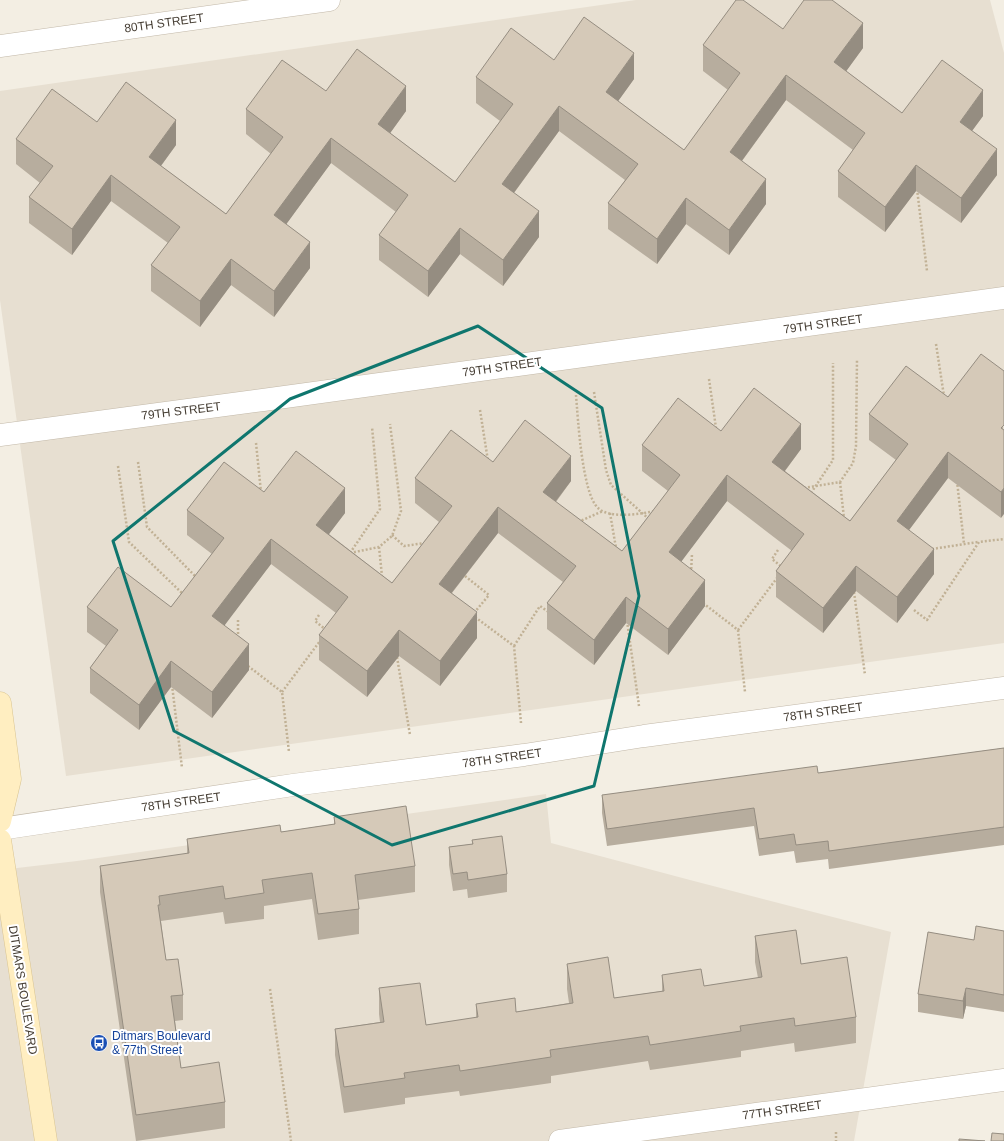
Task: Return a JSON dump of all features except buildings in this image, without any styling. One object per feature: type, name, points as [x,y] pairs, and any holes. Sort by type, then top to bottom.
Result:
[{"type":"street","name":"80TH STREET","points":[[0,46],[328,0]]},
{"type":"street","name":"79TH STREET","points":[[0,435],[1004,298]]},
{"type":"street","name":"78TH STREET","points":[[0,829],[293,785],[524,755],[674,732],[1004,688]]},
{"type":"street","points":[[0,702],[10,778],[0,821]]},
{"type":"street","name":"DITMARS BOULEVARD","points":[[0,840],[46,1141]]},
{"type":"street","name":"77TH STREET","points":[[560,1141],[1004,1080]]},
{"type":"path","points":[[916,185],[927,271]]},
{"type":"path","points":[[936,344],[944,398]]},
{"type":"path","points":[[840,523],[844,518],[840,482],[853,463],[856,446],[857,359]]},
{"type":"path","points":[[808,497],[833,460],[833,363]]},
{"type":"path","points":[[709,379],[716,431]]},
{"type":"path","points":[[594,392],[606,470],[611,486],[654,523]]},
{"type":"path","points":[[576,395],[584,466],[590,496],[599,509],[616,515],[643,514],[662,510]]},
{"type":"path","points":[[480,410],[489,463]]},
{"type":"path","points":[[343,554],[379,547],[392,534],[401,511],[390,424]]},
{"type":"path","points":[[346,558],[380,509],[372,427]]},
{"type":"path","points":[[256,443],[262,499]]},
{"type":"path","points":[[138,462],[147,527],[200,582]]},
{"type":"path","points":[[118,466],[129,542],[188,599]]},
{"type":"path","points":[[956,476],[964,544]]},
{"type":"path","points":[[801,489],[840,482]]},
{"type":"path","points":[[577,522],[583,521],[604,511]]},
{"type":"path","points":[[610,513],[615,548],[621,552]]},
{"type":"path","points":[[392,534],[404,546],[431,543]]},
{"type":"path","points":[[930,550],[1004,539]]},
{"type":"path","points":[[914,610],[927,620],[979,542]]},
{"type":"path","points":[[379,547],[382,579]]},
{"type":"path","points":[[611,552],[615,548]]},
{"type":"path","points":[[778,550],[772,559],[784,569]]},
{"type":"path","points":[[691,577],[692,554]]},
{"type":"path","points":[[745,692],[738,630],[780,575]]},
{"type":"path","points":[[465,576],[489,595],[472,615],[514,646]]},
{"type":"path","points":[[853,586],[865,675]]},
{"type":"path","points":[[702,602],[738,630]]},
{"type":"path","points":[[521,723],[514,646],[540,606],[556,618]]},
{"type":"path","points":[[319,615],[315,621],[328,631]]},
{"type":"path","points":[[626,618],[639,706]]},
{"type":"path","points":[[238,620],[238,643]]},
{"type":"path","points":[[289,752],[282,692],[323,637]]},
{"type":"path","points":[[396,650],[410,735]]},
{"type":"path","points":[[244,663],[282,692]]},
{"type":"path","points":[[171,682],[182,768]]},
{"type":"path","points":[[270,989],[291,1141]]},
{"type":"highlighted area","points":[[478,326],[602,408],[639,596],[594,786],[392,845],[174,731],[113,541],[290,399]]},
{"type":"shaded area","points":[[636,0],[990,0],[1004,53],[1004,643],[66,776],[0,300],[0,91]]},
{"type":"shaded area","points":[[546,794],[551,843],[891,932],[854,1141],[0,1141],[0,870],[77,861]]},
{"type":"place","name":"Ditmars Boulevard & 77th Street","points":[[99,1043]]}]
